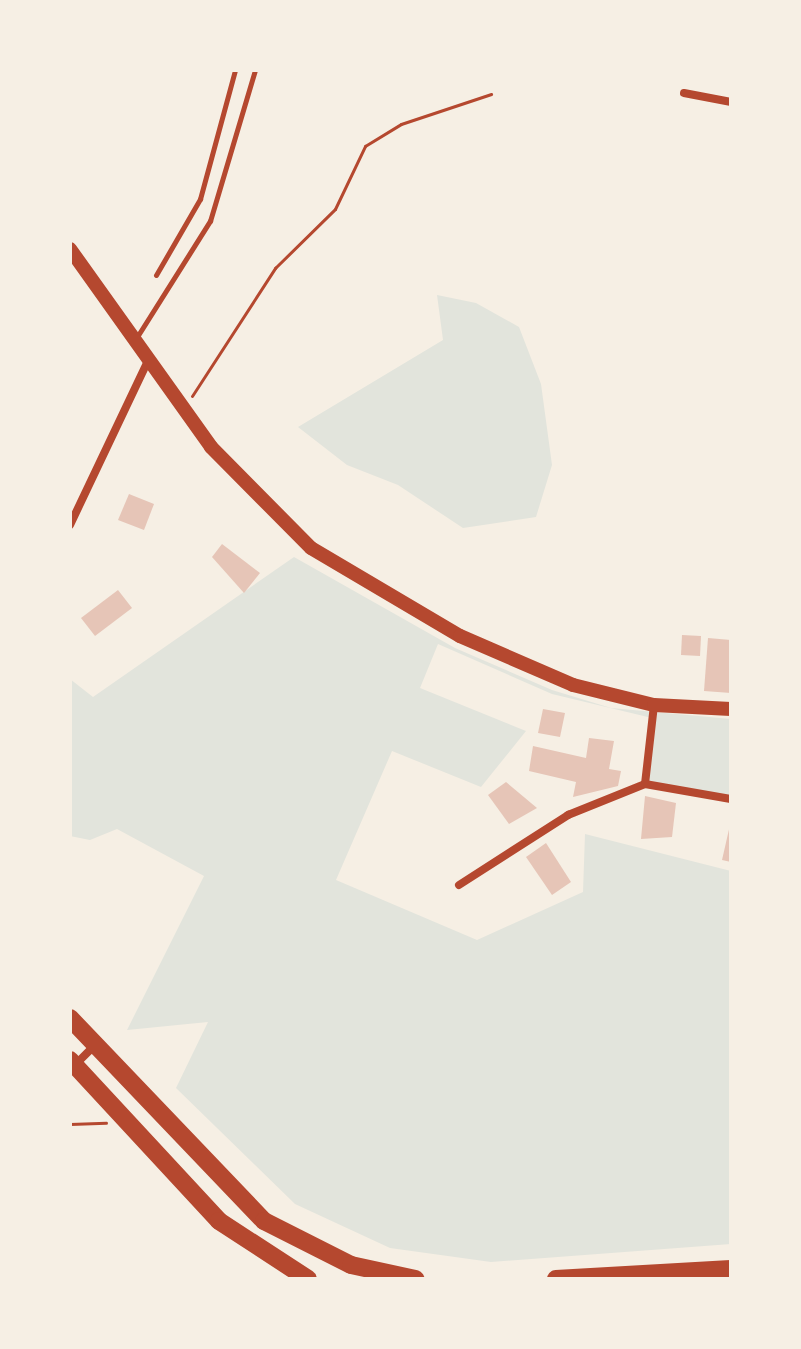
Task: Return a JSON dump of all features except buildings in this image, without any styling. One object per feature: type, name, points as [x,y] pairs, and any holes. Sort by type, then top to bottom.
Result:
[{"type":"highway","points":[[70,1018],[264,1221],[351,1265],[415,1279]]},
{"type":"highway","points":[[72,1064],[219,1221],[308,1279]]},
{"type":"highway","points":[[556,1279],[731,1269]]},
{"type":"street","points":[[684,93],[731,102]]},
{"type":"street","points":[[70,249],[182,409],[266,510],[346,571],[495,653],[603,695],[654,705],[731,709]]},
{"type":"street","points":[[70,525],[148,361]]},
{"type":"street","points":[[645,784],[654,705]]},
{"type":"street","points":[[459,885],[568,815],[645,784],[731,799]]},
{"type":"street","points":[[72,1064],[97,1044]]},
{"type":"lane","points":[[156,275],[200,199],[235,70]]},
{"type":"lane","points":[[135,341],[210,221],[255,70]]},
{"type":"path","points":[[182,409],[275,268],[335,209],[365,146],[401,124],[491,94]]},
{"type":"shaded area","points":[[437,295],[476,303],[519,327],[541,384],[552,465],[536,517],[463,528],[398,485],[347,465],[298,427],[443,340]]},
{"type":"shaded area","points":[[294,557],[455,648],[552,690],[611,708],[731,719],[731,799],[645,784],[652,718],[552,694],[438,644],[420,688],[526,731],[481,787],[392,751],[336,880],[477,940],[583,892],[585,834],[731,871],[731,1244],[491,1262],[390,1248],[295,1204],[176,1088],[208,1022],[127,1030],[204,876],[117,829],[90,840],[70,836],[70,679],[93,697]]}]
